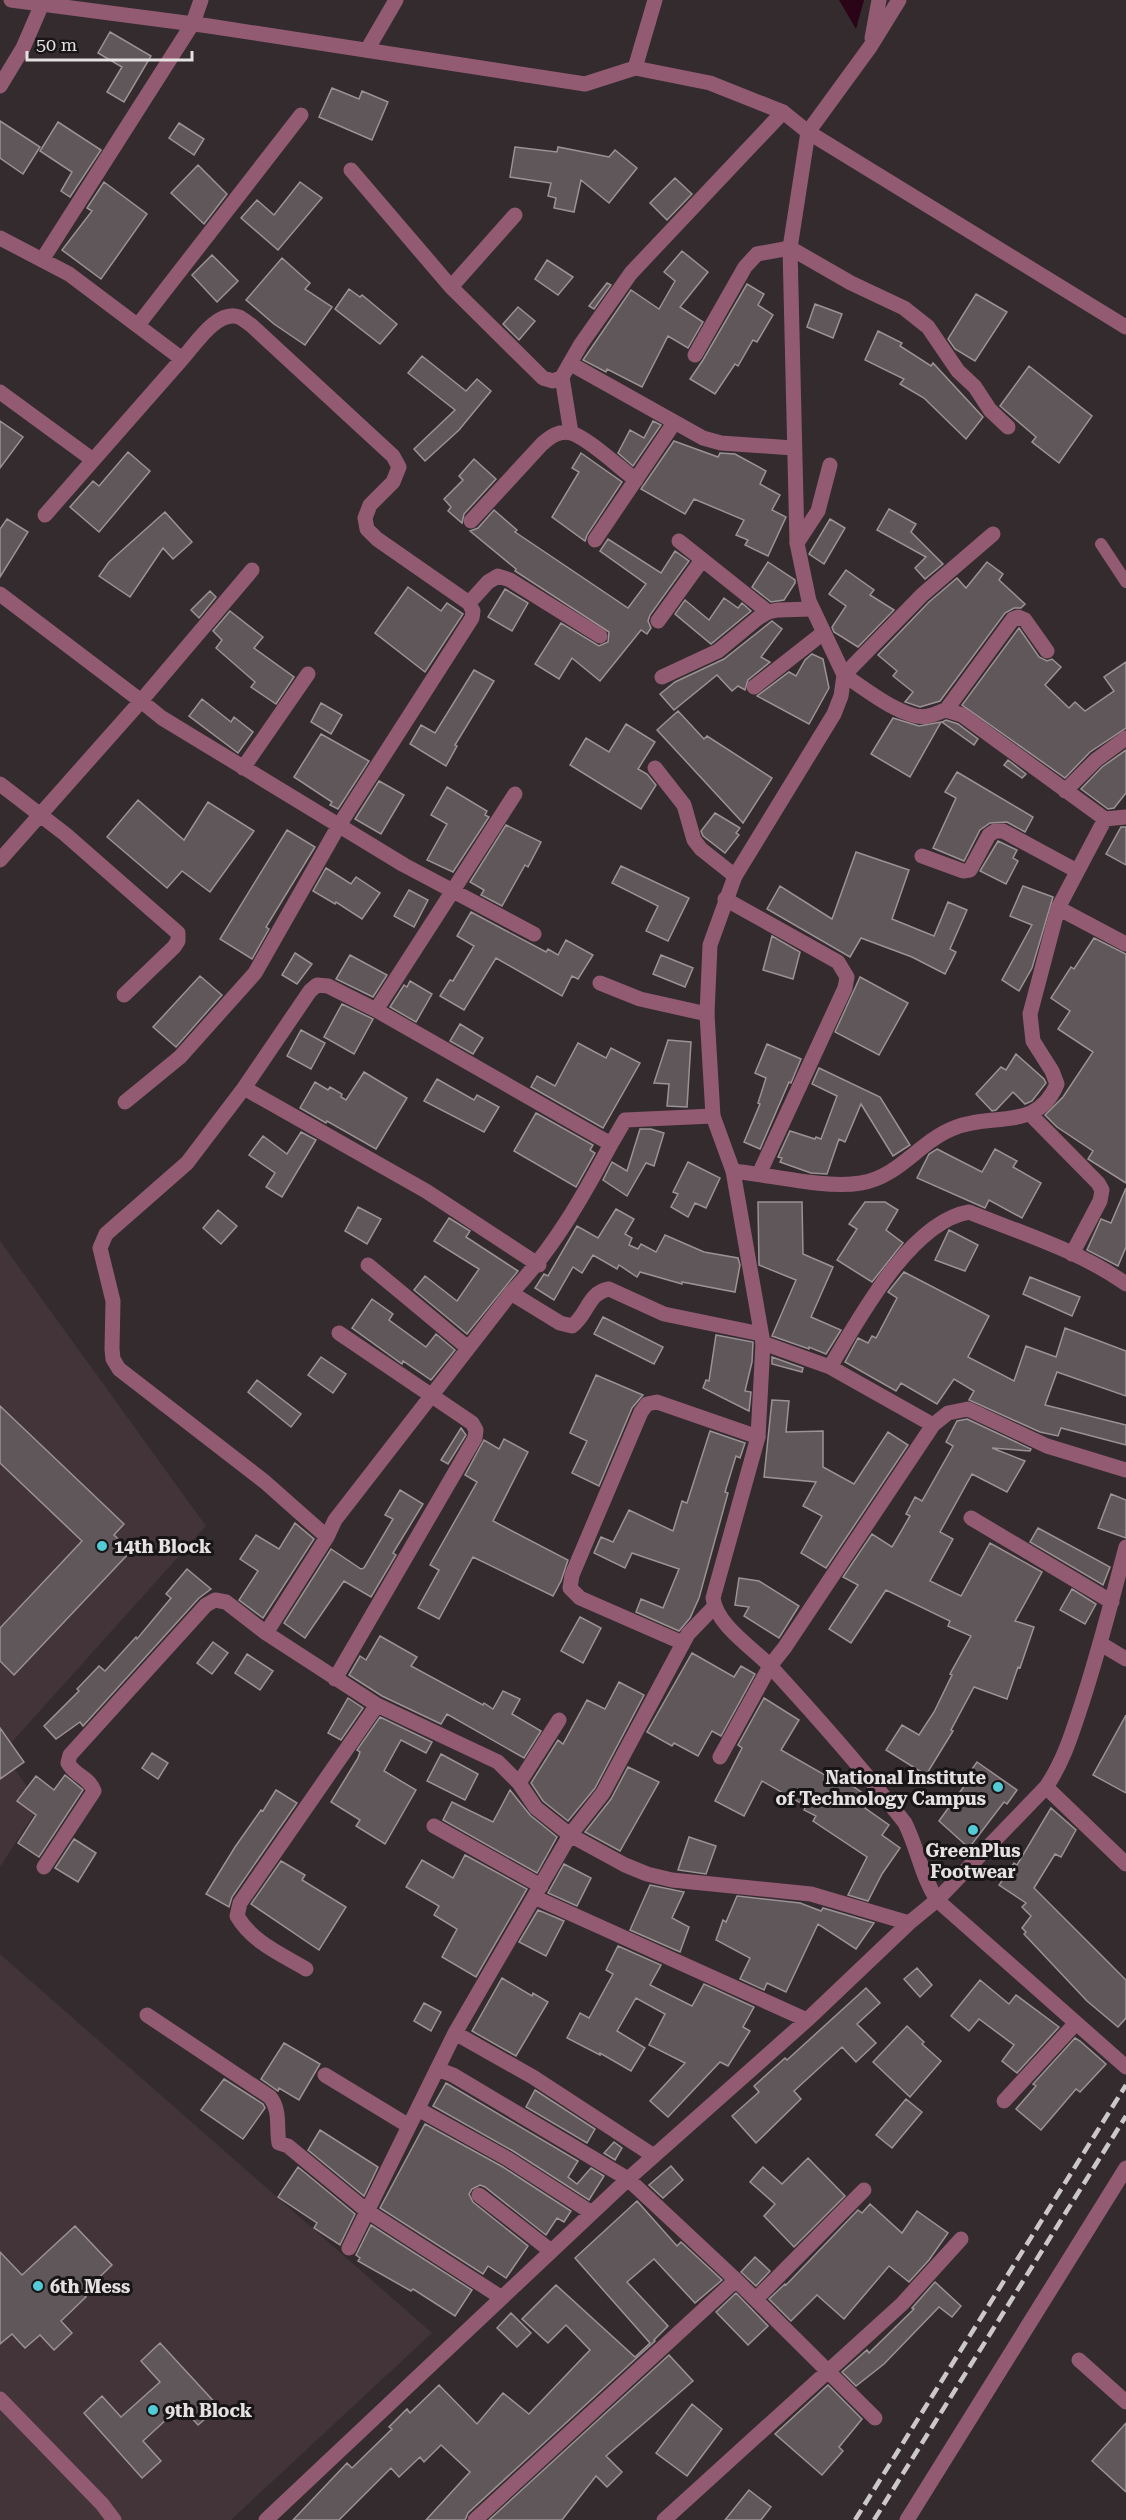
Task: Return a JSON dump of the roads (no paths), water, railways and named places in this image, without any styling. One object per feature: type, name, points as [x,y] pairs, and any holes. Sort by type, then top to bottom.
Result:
[{"type":"street","points":[[11,0],[193,23],[585,84],[636,68],[710,82],[783,112],[808,132],[1126,327]]},
{"type":"street","points":[[42,260],[193,23],[201,0]]},
{"type":"street","points":[[367,50],[396,0]]},
{"type":"street","points":[[636,68],[655,0]]},
{"type":"street","points":[[870,47],[879,0]]},
{"type":"street","points":[[899,0],[870,47],[808,132],[790,248],[797,543],[812,609],[844,675],[900,710],[915,716],[928,717],[946,710],[1013,619],[1018,617],[1025,620],[1047,651]]},
{"type":"street","points":[[0,86],[23,48],[42,4]]},
{"type":"street","points":[[351,170],[451,287],[543,378],[553,381],[562,377],[581,344],[631,273],[783,112]]},
{"type":"street","points":[[138,326],[301,115]]},
{"type":"street","points":[[451,287],[515,215]]},
{"type":"street","points":[[0,238],[69,274],[182,359]]},
{"type":"street","points":[[695,355],[745,267],[757,255],[790,248],[825,266],[851,283],[904,308],[928,327],[958,371],[975,387],[990,410],[1008,427]]},
{"type":"street","points":[[45,515],[214,324],[226,316],[239,317],[252,326],[393,456],[399,467],[393,482],[370,505],[365,518],[367,529],[377,539],[469,603],[473,611],[472,618],[338,827],[255,973],[180,1057],[125,1102]]},
{"type":"street","points":[[571,364],[703,438],[722,443],[793,448]]},
{"type":"street","points":[[562,377],[571,433]]},
{"type":"street","points":[[0,392],[93,460]]},
{"type":"street","points":[[595,540],[674,423]]},
{"type":"street","points":[[471,521],[554,434],[571,433],[584,440],[636,480]]},
{"type":"street","points":[[797,543],[818,511],[830,465]]},
{"type":"street","points":[[993,534],[922,595],[844,675],[841,696],[834,714],[735,876],[710,945],[707,1014],[713,1116],[734,1171],[762,1338],[758,1437],[713,1598],[714,1607],[722,1619],[770,1666],[904,1823],[913,1839],[925,1881],[938,1899],[1075,2024],[1126,2067]]},
{"type":"street","points":[[679,542],[768,612]]},
{"type":"street","points":[[658,621],[702,560]]},
{"type":"street","points":[[0,860],[141,701],[252,570]]},
{"type":"street","points":[[469,603],[488,582],[498,576],[510,580],[600,636]]},
{"type":"street","points":[[0,594],[162,718],[338,827],[534,934]]},
{"type":"street","points":[[662,677],[718,651],[768,612],[812,609]]},
{"type":"street","points":[[754,687],[823,633]]},
{"type":"street","points":[[243,768],[308,674]]},
{"type":"street","points":[[946,710],[962,715],[1105,819],[1126,817]]},
{"type":"street","points":[[1065,790],[1096,760],[1126,738]]},
{"type":"street","points":[[655,768],[684,805],[694,840],[701,849],[735,876]]},
{"type":"street","points":[[0,784],[65,834],[178,933],[178,941],[174,947],[124,995]]},
{"type":"street","points":[[376,1010],[515,794]]},
{"type":"street","points":[[734,1171],[843,1186],[864,1183],[889,1174],[952,1129],[973,1121],[1032,1115],[1051,1098],[1057,1084],[1052,1071],[1033,1041],[1030,1014],[1059,909],[1105,819]]},
{"type":"street","points":[[922,855],[963,871],[970,870],[989,835],[995,831],[1003,831],[1077,871]]},
{"type":"street","points":[[725,899],[838,962],[847,977],[759,1174]]},
{"type":"street","points":[[1059,909],[1126,944]]},
{"type":"street","points":[[600,983],[640,999],[707,1014]]},
{"type":"street","points":[[327,1537],[264,1482],[118,1369],[113,1359],[114,1312],[101,1256],[101,1242],[106,1234],[187,1163],[317,985],[328,986],[376,1010],[611,1144]]},
{"type":"street","points":[[244,1088],[426,1191],[538,1264]]},
{"type":"street","points":[[1032,1115],[1098,1183],[1102,1191],[1100,1201],[1072,1254]]},
{"type":"street","points":[[266,1633],[327,1537],[335,1520],[511,1293],[538,1264],[579,1204],[625,1120],[713,1116]]},
{"type":"street","points":[[830,1367],[881,1282],[910,1250],[954,1214],[969,1212],[1072,1254],[1109,1272],[1126,1284]]},
{"type":"street","points":[[368,1265],[468,1348]]},
{"type":"street","points":[[511,1293],[560,1323],[572,1326],[580,1321],[596,1294],[609,1289],[664,1314],[762,1338],[830,1367],[933,1425]]},
{"type":"street","points":[[335,1679],[475,1438],[476,1430],[472,1423],[339,1333]]},
{"type":"street","points":[[683,1643],[580,1598],[570,1588],[572,1575],[641,1412],[647,1404],[657,1402],[758,1437]]},
{"type":"street","points":[[720,1757],[770,1666],[933,1425],[948,1413],[968,1409],[1047,1446],[1126,1470]]},
{"type":"street","points":[[971,1518],[1112,1602]]},
{"type":"street","points":[[266,2520],[628,2179],[807,2020],[909,1923],[938,1899],[1046,1787],[1067,1750],[1124,1565],[1126,1547]]},
{"type":"street","points":[[44,1867],[94,1791],[92,1785],[72,1771],[68,1763],[70,1755],[206,1605],[215,1600],[226,1602],[266,1633],[376,1705],[498,1762],[519,1783],[536,1808],[570,1835],[625,1865],[647,1874],[672,1880],[811,1894],[909,1923]]},
{"type":"street","points":[[349,2248],[455,2033],[570,1835],[603,1793],[683,1643],[714,1607]]},
{"type":"street","points":[[1101,1644],[1126,1659]]},
{"type":"street","points":[[306,1969],[244,1929],[237,1916],[238,1910],[240,1903],[376,1705]]},
{"type":"street","points":[[519,1783],[559,1720]]},
{"type":"street","points":[[1046,1787],[1126,1864]]},
{"type":"street","points":[[434,1826],[538,1891],[807,2020]]},
{"type":"street","points":[[147,2015],[270,2097],[276,2104],[278,2113],[279,2144],[288,2146],[367,2211],[502,2298]]},
{"type":"street","points":[[1004,2101],[1075,2024]]},
{"type":"street","points":[[455,2033],[533,2078],[654,2156]]},
{"type":"street","points":[[437,2069],[453,2075],[628,2179],[736,2280],[875,2418]]},
{"type":"street","points":[[325,2075],[409,2126]]},
{"type":"street","points":[[418,2109],[508,2159],[592,2213]]},
{"type":"street","points":[[907,2520],[1126,2168]]},
{"type":"street","points":[[756,2300],[864,2190]]},
{"type":"street","points":[[479,2195],[551,2251]]},
{"type":"street","points":[[664,2520],[718,2468],[829,2372],[902,2304],[961,2239]]},
{"type":"street","points":[[475,2520],[736,2280]]},
{"type":"street","points":[[1079,2360],[1126,2402]]},
{"type":"street","points":[[0,2399],[102,2504],[114,2520]]},
{"type":"lane","points":[[1101,544],[1126,582]]},
{"type":"railway","points":[[855,2520],[1126,2085]]},
{"type":"railway","points":[[874,2520],[1126,2116]]},
{"type":"place","name":"14th Block","points":[[102,1546]]},
{"type":"place","name":"National Institute of Technology Campus","points":[[998,1787]]},
{"type":"place","name":"GreenPlus Footwear","points":[[973,1830]]},
{"type":"place","name":"6th Mess","points":[[38,2286]]},
{"type":"place","name":"9th Block","points":[[153,2410]]}]
